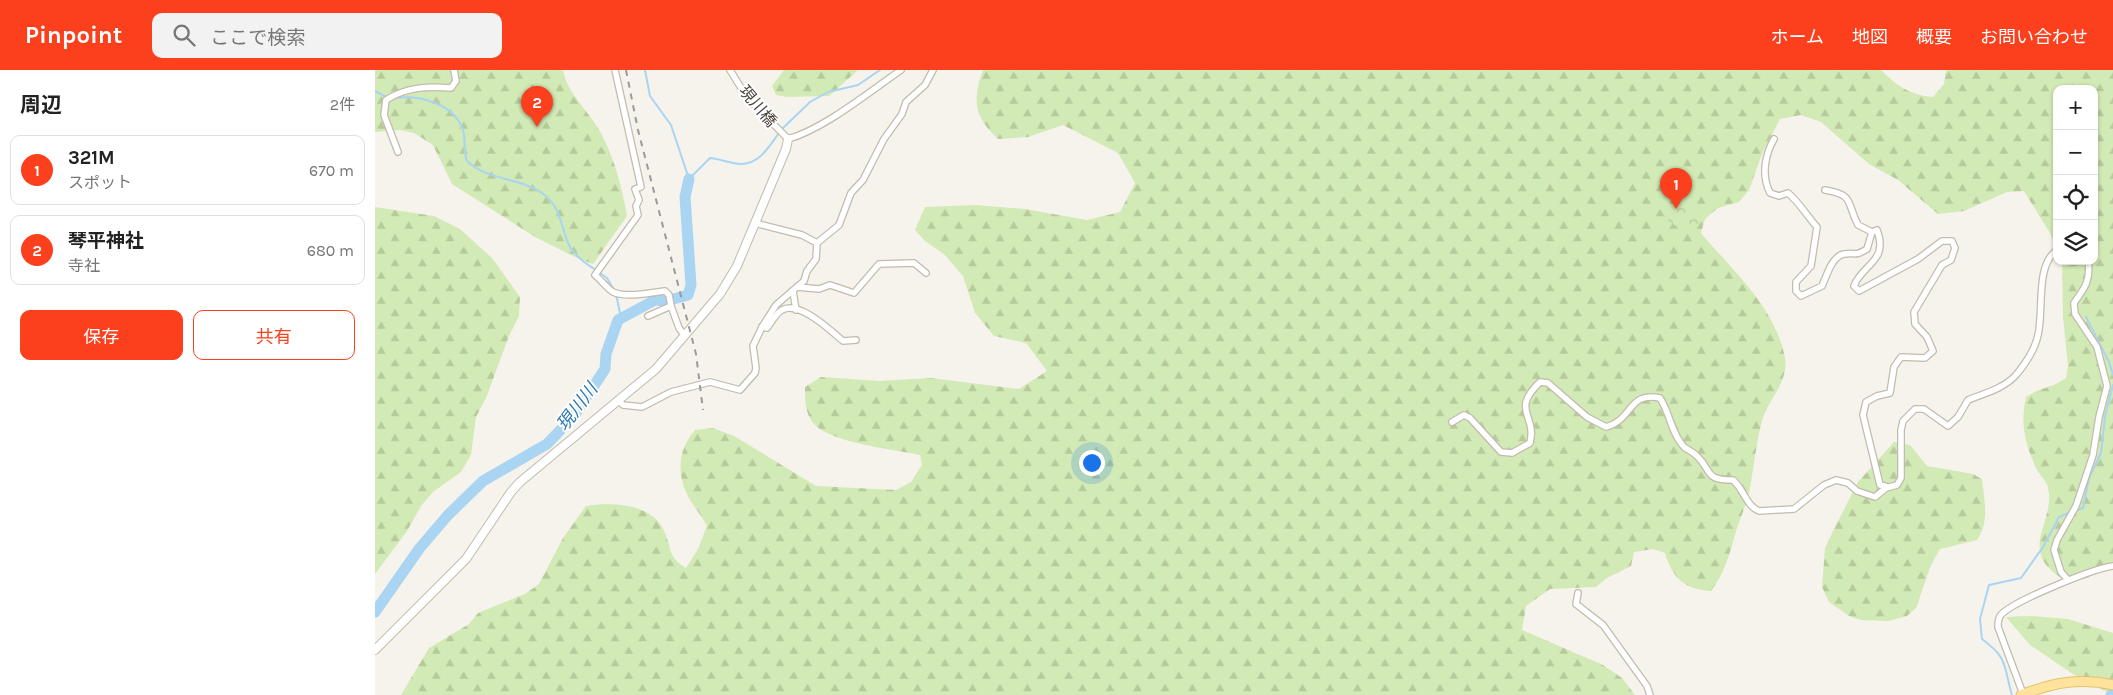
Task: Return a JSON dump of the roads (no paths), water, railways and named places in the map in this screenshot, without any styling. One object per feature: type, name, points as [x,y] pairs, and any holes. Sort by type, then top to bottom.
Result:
[{"type":"main road","points":[[2022,694],[2068,681],[2098,682],[2113,685]]},
{"type":"street","points":[[398,152],[384,115],[386,100],[403,91],[425,86],[451,88],[456,82],[455,70]]},
{"type":"street","points":[[615,70],[641,187],[635,189],[639,200],[637,206],[638,215],[595,275],[617,293],[629,297],[640,293],[665,292],[669,295],[679,328],[685,336]]},
{"type":"street","name":"現川橋","points":[[730,70],[747,96],[786,137]]},
{"type":"street","points":[[375,650],[466,559],[511,492],[520,482],[656,369],[730,280],[786,149],[786,137],[802,135],[901,70]]},
{"type":"street","points":[[619,401],[623,405],[642,407],[671,392],[711,382],[740,390],[755,373],[753,346],[762,327],[776,305],[804,281],[807,271],[816,259],[817,243],[839,225],[851,193],[863,180],[884,139],[902,114],[906,102],[925,85],[933,70]]},
{"type":"street","points":[[1774,139],[1767,151],[1766,186],[1770,193],[1779,196],[1788,193],[1795,198],[1799,207],[1817,227],[1811,266],[1796,282],[1796,291],[1801,296],[1822,286],[1834,260],[1843,254],[1857,255],[1867,249],[1872,232]]},
{"type":"street","points":[[1825,190],[1841,192],[1847,196],[1858,225],[1872,232],[1877,230],[1881,239],[1878,254],[1872,265],[1857,279],[1855,286],[1859,291],[1918,259],[1942,241],[1952,241],[1955,248],[1951,260],[1942,265],[1914,312],[1915,324],[1927,336],[1933,351],[1925,358],[1901,357],[1894,367],[1890,393],[1877,396],[1867,402],[1863,415],[1881,485],[1890,488]]},
{"type":"street","points":[[755,223],[802,235],[817,243]]},
{"type":"street","points":[[1452,422],[1464,415],[1470,418],[1501,452],[1512,453],[1529,443],[1531,437],[1524,405],[1527,394],[1541,382],[1548,383],[1587,417],[1606,427],[1616,424],[1639,399],[1647,395],[1659,398],[1667,408],[1673,429],[1680,441],[1684,447],[1698,457],[1706,471],[1719,480],[1733,480],[1740,485],[1754,510],[1794,509],[1824,485],[1836,480],[1848,484],[1857,491],[1875,497],[1886,488],[1897,485],[1901,478],[1901,430],[1903,421],[1915,409],[1924,409],[1948,426],[1958,418],[1968,400],[1987,394],[2015,376],[2031,354],[2039,334],[2046,262],[2053,254]]},
{"type":"street","points":[[795,289],[819,289],[831,286],[854,293],[879,264],[914,263],[926,273]]},
{"type":"street","points":[[2068,580],[2061,572],[2054,550],[2057,540],[2072,516],[2093,455],[2099,417],[2107,386],[2097,346],[2075,314],[2074,303],[2087,285],[2090,276],[2089,265]]},
{"type":"street","points":[[795,289],[796,310]]},
{"type":"street","points":[[648,316],[671,306]]},
{"type":"street","points":[[762,327],[767,328],[781,310],[788,308],[817,318],[843,340],[855,340]]},
{"type":"street","points":[[2022,694],[1998,626],[2000,616],[2009,609],[2068,580],[2099,568],[2113,566]]},
{"type":"street","points":[[1578,593],[1576,604],[1603,625],[1647,686],[1650,695]]},
{"type":"waterway","name":"現川川","points":[[645,70],[650,96],[671,125],[689,179],[710,158],[737,164],[754,161],[768,149],[779,133]]},
{"type":"waterway","points":[[782,129],[810,102],[828,92],[858,85],[880,70]]},
{"type":"waterway","points":[[375,91],[386,97]]},
{"type":"waterway","points":[[394,98],[404,97],[424,100],[444,107],[452,113],[463,130],[467,161],[484,172],[524,184],[542,193],[549,199],[557,211],[570,247],[575,254],[596,270]]},
{"type":"waterway","name":"現川川","points":[[375,612],[419,549],[448,515],[483,481],[547,444],[574,416],[605,369],[606,354],[618,320],[655,300],[666,301],[688,295],[691,285],[685,197],[689,179]]},
{"type":"waterway","points":[[600,273],[607,278],[614,290]]},
{"type":"waterway","points":[[616,294],[621,318]]},
{"type":"waterway","points":[[2086,317],[2109,362],[2113,375]]},
{"type":"waterway","points":[[2075,511],[2083,508],[2089,478],[2101,453],[2105,417],[2113,385]]},
{"type":"waterway","points":[[2012,695],[2004,663],[1997,652],[1982,639],[1980,619],[1989,585],[2021,578],[2043,547],[2059,517],[2071,512]]},
{"type":"railway","points":[[626,70],[638,130],[696,354],[703,410]]},
{"type":"place","name":"琴平神社","points":[[537,127]]},
{"type":"place","name":"321M","points":[[1676,209]]}]
